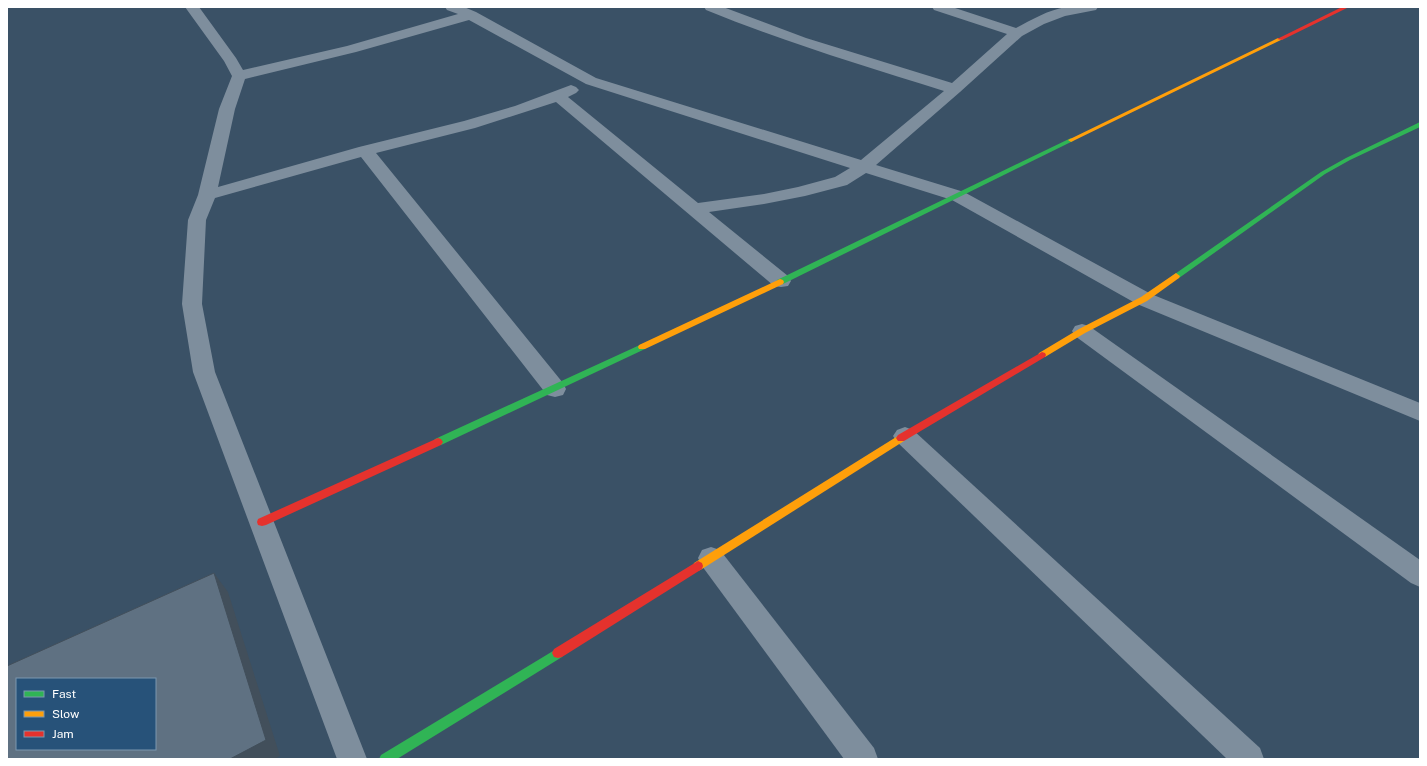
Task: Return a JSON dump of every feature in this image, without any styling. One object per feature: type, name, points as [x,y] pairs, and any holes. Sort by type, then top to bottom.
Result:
[{"type":"street","points":[[452,7],[471,15],[493,21],[591,81],[958,196],[1144,298],[1415,403]]},
{"type":"street","points":[[711,7],[733,17],[832,51],[955,89]]},
{"type":"street","points":[[939,7],[1017,33]]},
{"type":"street","points":[[694,209],[799,192],[841,181],[863,167],[955,89],[1017,33],[1039,21],[1062,12],[1091,7]]},
{"type":"street","points":[[262,522],[554,389],[958,196],[1346,7]]},
{"type":"street","points":[[199,8],[239,76],[227,109],[207,195],[197,220],[192,304],[204,372],[352,759]]},
{"type":"street","points":[[239,76],[351,49],[471,15]]},
{"type":"street","points":[[207,195],[365,151],[437,134],[512,112],[591,81]]},
{"type":"street","points":[[558,95],[781,281]]},
{"type":"street","points":[[385,759],[711,558],[905,436],[1082,331],[1144,298],[1323,173],[1348,159],[1420,124]]},
{"type":"street","points":[[365,151],[554,389]]},
{"type":"street","points":[[1082,331],[1420,576]]},
{"type":"street","points":[[905,436],[1249,759]]},
{"type":"street","points":[[711,558],[863,759]]},
{"type":"building","points":[[214,573],[266,740],[230,759],[7,759],[7,666]]},
{"type":"traffic: fast","points":[[1176,276],[1323,173],[1348,159],[1420,124]]},
{"type":"traffic: fast","points":[[780,282],[1071,140]]},
{"type":"traffic: fast","points":[[438,442],[642,347]]},
{"type":"traffic: fast","points":[[385,759],[558,653]]},
{"type":"traffic: slow","points":[[1071,140],[1280,39]]},
{"type":"traffic: slow","points":[[1042,355],[1082,331],[1144,299],[1176,276]]},
{"type":"traffic: slow","points":[[642,347],[780,282]]},
{"type":"traffic: slow","points":[[698,566],[901,438]]},
{"type":"traffic: jam","points":[[1280,39],[1346,7]]},
{"type":"traffic: jam","points":[[901,438],[1042,355]]},
{"type":"traffic: jam","points":[[262,522],[438,442]]},
{"type":"traffic: jam","points":[[558,653],[698,566]]}]
